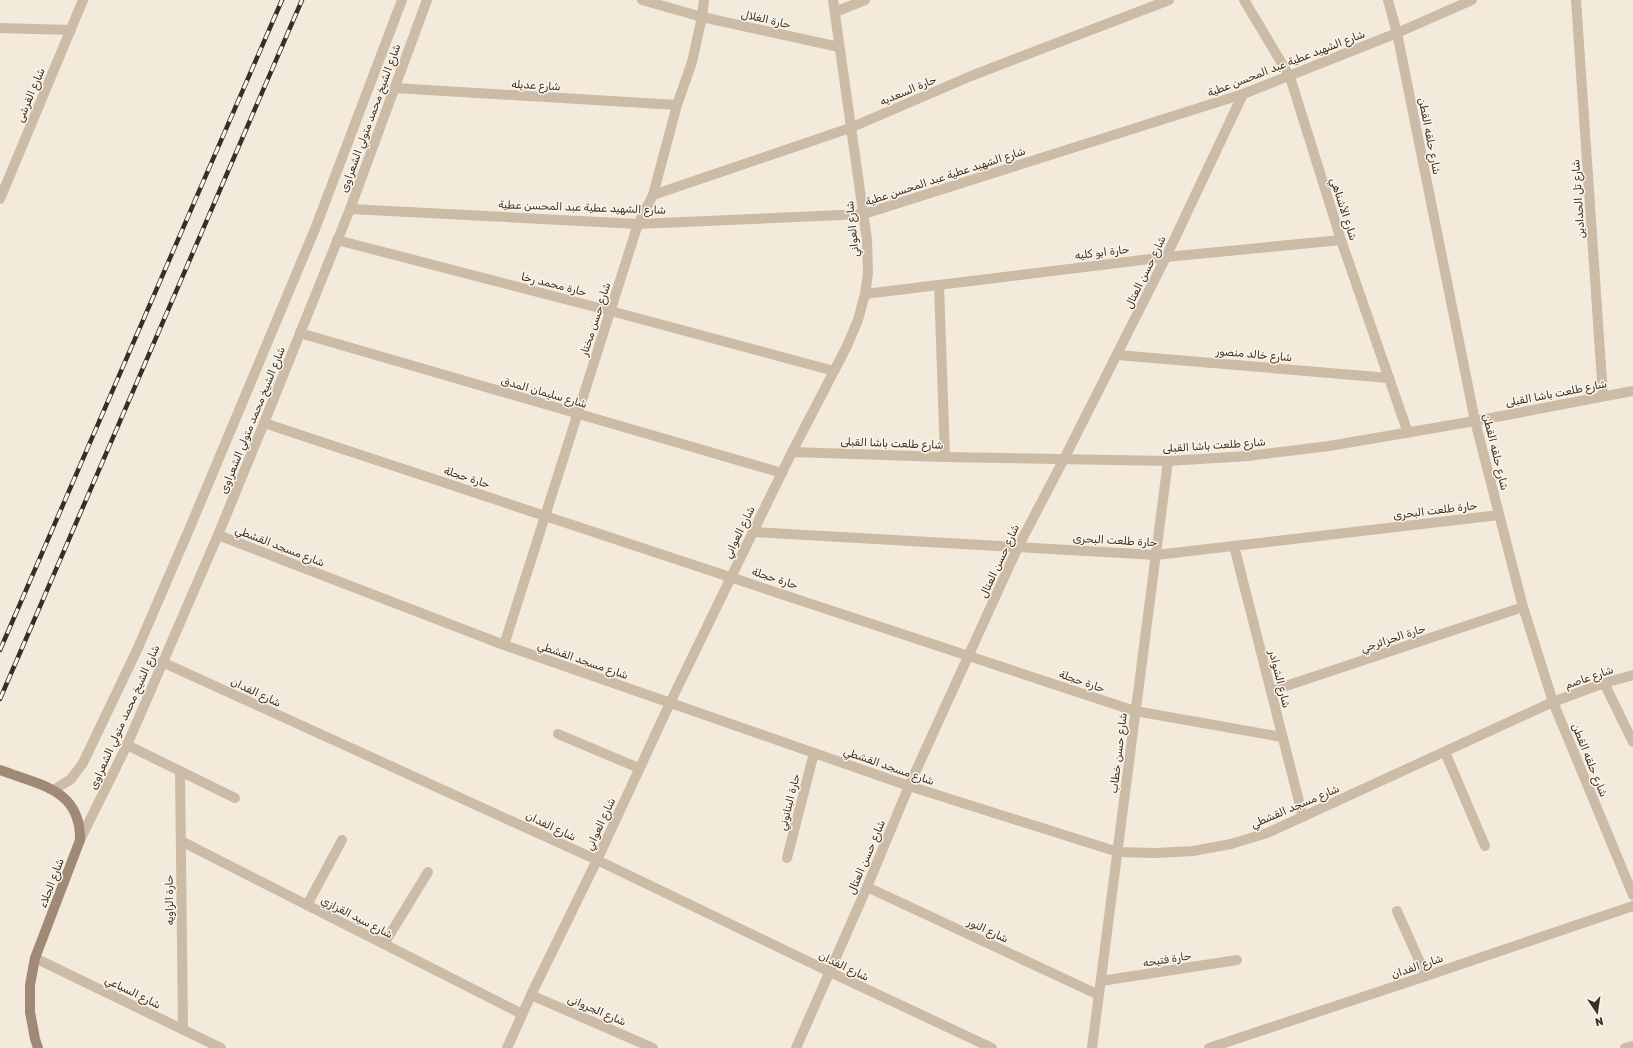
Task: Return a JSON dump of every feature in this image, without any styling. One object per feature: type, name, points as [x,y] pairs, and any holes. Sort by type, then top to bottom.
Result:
[{"type":"main road","name":"شارع الجلاء","points":[[0,770],[54,790],[62,796],[75,811],[80,830],[80,840],[35,958],[30,985],[30,1012],[38,1048]]},
{"type":"street","name":"شارع القرشى","points":[[0,199],[4,179],[71,30],[82,0]]},
{"type":"street","name":"شارع الشيخ محمد متولي الشعراوى","points":[[54,790],[71,779],[83,763],[136,650],[191,525],[315,229],[402,0]]},
{"type":"street","name":"شارع الشيخ محمد متولي الشعراوى","points":[[80,840],[127,745],[218,535],[350,209],[427,0]]},
{"type":"street","name":"حارة الغلال","points":[[642,0],[702,16],[839,47]]},
{"type":"street","name":"شارع حسن مختار","points":[[504,645],[638,224],[653,195],[676,105],[692,62],[704,0]]},
{"type":"street","name":"شارع العواني","points":[[507,1048],[731,576],[792,452],[847,346],[858,320],[866,294],[868,273],[867,240],[833,0]]},
{"type":"street","points":[[835,12],[865,0]]},
{"type":"street","name":"حارة السعديه","points":[[653,195],[850,128],[971,76],[1169,0]]},
{"type":"street","name":"شارع الأشناهي","points":[[1244,0],[1290,77],[1341,240],[1408,433]]},
{"type":"street","name":"شارع حلقه القطن","points":[[1388,0],[1397,33],[1475,421],[1523,607],[1553,702],[1633,895]]},
{"type":"street","name":"شارع الشهيد عطية عبد المحسن عطية","points":[[350,209],[638,224],[864,214],[1243,94],[1290,77],[1472,0]]},
{"type":"street","name":"شارع تل الحدادين","points":[[1576,0],[1603,396]]},
{"type":"street","points":[[0,28],[71,30]]},
{"type":"street","name":"شارع عديله","points":[[394,88],[676,105]]},
{"type":"street","name":"شارع حسن العتال","points":[[796,1048],[867,887],[909,786],[1018,547],[1117,355],[1243,94]]},
{"type":"street","name":"حارة محمد رخا","points":[[337,240],[834,371]]},
{"type":"street","name":"حارة ابو كليه","points":[[866,294],[1166,256],[1341,240]]},
{"type":"street","points":[[939,284],[945,458]]},
{"type":"street","name":"شارع سليمان المدق","points":[[300,333],[782,473]]},
{"type":"street","name":"شارع خالد منصور","points":[[1117,355],[1389,378]]},
{"type":"street","name":"شارع طلعت باشا القبلى","points":[[792,452],[945,458],[1168,461],[1248,456],[1329,446],[1408,433],[1633,391]]},
{"type":"street","name":"حارة حجلة","points":[[264,423],[731,576],[1135,711],[1282,737]]},
{"type":"street","name":"شارع حسن خطاب","points":[[1092,1048],[1168,461]]},
{"type":"street","name":"حارة طلعت البحرى","points":[[753,532],[1156,555],[1499,515]]},
{"type":"street","name":"شارع مسجد القشطي","points":[[218,535],[504,645],[909,786],[1118,852],[1156,853],[1201,850],[1231,844],[1267,833],[1553,702]]},
{"type":"street","name":"شارع الشوادر","points":[[1234,546],[1303,817]]},
{"type":"street","name":"حارة الجزائرجي","points":[[1271,691],[1523,607]]},
{"type":"street","name":"شارع الفدان","points":[[162,662],[596,860],[992,1048]]},
{"type":"street","name":"شارع عاصم","points":[[1553,702],[1604,683],[1633,675]]},
{"type":"street","points":[[1604,683],[1633,742]]},
{"type":"street","points":[[558,734],[640,768]]},
{"type":"street","points":[[127,745],[235,798]]},
{"type":"street","points":[[1445,752],[1485,846]]},
{"type":"street","name":"حارة البتانوني","points":[[787,858],[814,753]]},
{"type":"street","name":"حارة الزاويه","points":[[180,771],[183,1030]]},
{"type":"street","points":[[307,905],[342,840]]},
{"type":"street","name":"شارع سيد القزازي","points":[[181,841],[522,1014]]},
{"type":"street","points":[[384,944],[428,872]]},
{"type":"street","name":"شارع النور","points":[[867,887],[1099,995]]},
{"type":"street","name":"شارع الفدان","points":[[1209,1048],[1633,906]]},
{"type":"street","points":[[1397,911],[1426,976]]},
{"type":"street","name":"شارع السباعي","points":[[35,958],[221,1048]]},
{"type":"street","name":"حارة فتيحه","points":[[1101,981],[1237,960]]},
{"type":"street","name":"شارع الجروانى","points":[[531,995],[647,1047]]},
{"type":"street","points":[[1625,1048],[1633,1046]]},
{"type":"railway","points":[[0,650],[282,0]]},
{"type":"railway","points":[[0,699],[302,0]]}]
